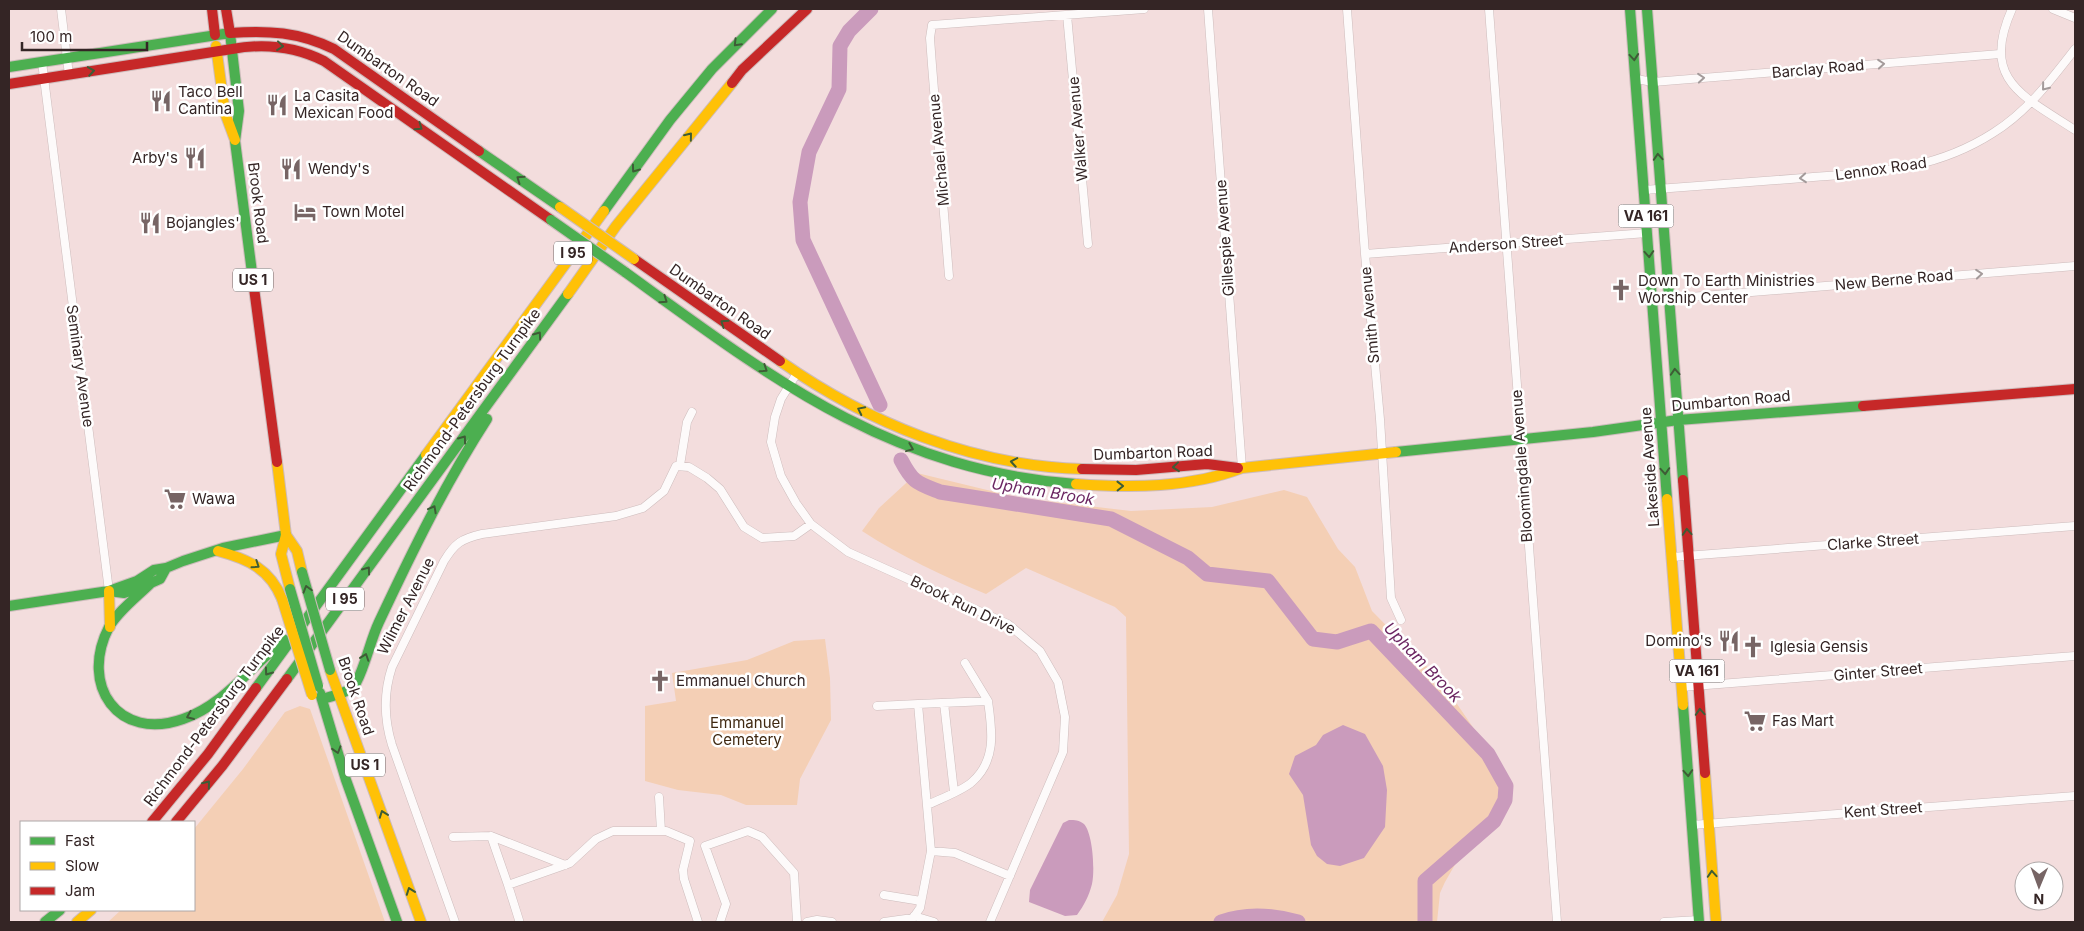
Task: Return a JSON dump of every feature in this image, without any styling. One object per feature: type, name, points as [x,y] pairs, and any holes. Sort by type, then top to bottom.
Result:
[{"type":"main road","name":"Brook Road","points":[[212,9],[225,113],[236,141]]},
{"type":"main road","name":"Brook Road","points":[[226,9],[239,111],[236,141],[286,535],[281,554],[317,693]]},
{"type":"main road","name":"Richmond-Petersburg Turnpike","points":[[153,821],[208,754],[670,120],[712,69],[772,9]]},
{"type":"main road","name":"Richmond-Petersburg Turnpike","points":[[177,821],[223,765],[510,375],[616,226],[736,77],[807,9]]},
{"type":"main road","name":"Lakeside Avenue","points":[[1630,9],[1699,921]]},
{"type":"main road","name":"Lakeside Avenue","points":[[1647,9],[1716,922]]},
{"type":"main road","name":"Dumbarton Road","points":[[9,67],[230,33],[282,31],[304,35],[324,44],[797,374],[838,399],[899,428],[934,441],[994,458],[1059,468],[1102,470],[1136,470],[1207,464],[1242,468],[1520,440],[1678,420],[2075,389]]},
{"type":"main road","name":"Dumbarton Road","points":[[9,84],[258,45],[298,49],[314,55],[336,69],[789,386],[857,425],[945,461],[1005,476],[1052,483],[1128,486],[1210,479],[1242,468]]},
{"type":"main road","points":[[214,550],[245,558],[260,566],[272,578],[282,598],[317,693],[339,694],[352,688],[373,635],[422,530],[460,462],[484,427],[510,375]]},
{"type":"main road","name":"Brook Road","points":[[286,535],[297,551],[330,670],[421,922]]},
{"type":"main road","points":[[109,592],[137,581],[154,570],[166,568],[214,550],[286,535]]},
{"type":"main road","points":[[9,606],[109,592],[124,593],[160,579],[166,568]]},
{"type":"main road","points":[[110,628],[132,601],[151,583]]},
{"type":"main road","points":[[109,592],[110,628],[100,658],[99,681],[103,694],[113,707],[124,716],[144,724],[156,724],[185,718],[216,702],[242,682],[273,649],[296,632]]},
{"type":"main road","name":"US 1","points":[[317,693],[397,922]]},
{"type":"main road","points":[[45,922],[59,911]]},
{"type":"main road","points":[[77,922],[90,911]]},
{"type":"street","points":[[61,9],[69,74]]},
{"type":"street","points":[[1067,15],[1144,9]]},
{"type":"street","name":"Gillespie Avenue","points":[[1208,9],[1242,468]]},
{"type":"street","name":"Smith Avenue","points":[[1347,9],[1392,598],[1401,620]]},
{"type":"street","name":"Bloomingdale Avenue","points":[[1488,9],[1557,922]]},
{"type":"street","points":[[2012,9],[2004,33],[2000,54],[2009,79],[2024,96],[2075,130]]},
{"type":"street","points":[[2054,9],[2075,18]]},
{"type":"street","name":"Michael Avenue","points":[[949,276],[930,38],[933,25],[1067,15]]},
{"type":"street","name":"Walker Avenue","points":[[1067,15],[1088,244]]},
{"type":"street","name":"Lennox Road","points":[[1644,190],[1885,171],[1925,164],[1955,154],[1976,144],[2014,118],[2032,101],[2075,49]]},
{"type":"street","name":"Barclay Road","points":[[1636,79],[1653,82],[2000,54]]},
{"type":"street","name":"Seminary Avenue","points":[[42,62],[109,592]]},
{"type":"street","name":"Anderson Street","points":[[1365,254],[1647,233]]},
{"type":"street","name":"New Berne Road","points":[[1652,300],[2075,266]]},
{"type":"street","points":[[680,465],[698,472],[720,489],[744,527],[762,538],[794,536],[811,524],[796,503],[778,469],[772,451],[772,426],[781,399],[797,374]]},
{"type":"street","name":"Wilmer Avenue","points":[[455,922],[388,733],[385,715],[385,695],[392,667],[444,561],[461,540],[482,534],[630,513],[643,508],[664,491],[676,466],[680,465],[687,422],[692,412]]},
{"type":"street","name":"Brook Run Drive","points":[[811,524],[848,552],[1008,624],[1034,644],[1054,673],[1063,700],[1065,717],[1063,752],[990,922]]},
{"type":"street","name":"Clarke Street","points":[[1672,557],[2075,526]]},
{"type":"street","name":"Ginter Street","points":[[1681,687],[2075,656]]},
{"type":"street","points":[[927,805],[972,782],[982,770],[992,745],[993,733],[988,702],[966,663]]},
{"type":"street","points":[[877,706],[988,702]]},
{"type":"street","points":[[944,703],[954,792]]},
{"type":"street","points":[[912,919],[922,902],[931,851],[918,704]]},
{"type":"street","name":"Kent Street","points":[[1692,825],[2075,796]]},
{"type":"street","points":[[659,797],[661,831]]},
{"type":"street","points":[[508,885],[570,863],[596,839],[613,831],[666,831],[705,846],[748,831],[762,837],[794,873],[797,922]]},
{"type":"street","points":[[453,837],[491,836],[565,865]]},
{"type":"street","points":[[491,836],[519,920]]},
{"type":"street","points":[[690,841],[683,870],[698,922]]},
{"type":"street","points":[[705,846],[726,904],[720,922]]},
{"type":"street","points":[[931,851],[955,853],[1010,876]]},
{"type":"street","points":[[884,895],[922,902]]},
{"type":"street","points":[[884,922],[912,919],[934,922]]},
{"type":"street","points":[[807,922],[817,920],[832,922]]},
{"type":"street","points":[[1664,922],[1699,921]]},
{"type":"green space","points":[[917,473],[1020,498],[1131,511],[1212,507],[1284,490],[1307,497],[1338,549],[1355,567],[1372,611],[1442,682],[1513,786],[1508,810],[1457,861],[1445,882],[1440,893],[1437,922],[1102,922],[1117,895],[1129,854],[1126,617],[1115,607],[1026,568],[986,594],[923,566],[862,531],[879,508]]},
{"type":"green space","name":"Emmanuel Cemetery","points":[[825,639],[830,678],[831,720],[800,779],[797,805],[746,805],[721,795],[678,790],[645,781],[645,706],[676,701],[672,673],[747,660],[794,641]]},
{"type":"green space","points":[[300,706],[310,709],[385,922],[108,922],[120,911],[195,911],[195,828],[243,769],[285,712]]},
{"type":"shaded area","points":[[1343,725],[1365,734],[1383,766],[1387,790],[1385,827],[1364,858],[1340,866],[1327,864],[1317,856],[1311,845],[1303,795],[1289,774],[1295,756],[1316,745],[1323,735]]},
{"type":"shaded area","points":[[1075,820],[1084,824],[1087,829],[1091,844],[1093,878],[1088,896],[1077,915],[1065,916],[1029,902],[1030,890],[1063,823]]},
{"type":"waterway","name":"Upham Brook","points":[[871,9],[849,31],[840,46],[839,89],[809,152],[800,202],[803,240],[880,405]]},
{"type":"waterway","name":"Upham Brook","points":[[901,460],[916,481],[940,492],[1111,519],[1188,558],[1207,574],[1268,581],[1313,639],[1337,642],[1371,631],[1488,754],[1506,786],[1505,800],[1494,821],[1425,881],[1425,922]]},
{"type":"waterway","name":"Upham Brook","points":[[1221,922],[1250,916],[1279,918],[1298,922]]},
{"type":"traffic: fast","points":[[604,211],[670,120],[712,69],[772,9]]},
{"type":"traffic: fast","points":[[1630,9],[1667,499]]},
{"type":"traffic: fast","points":[[1647,9],[1683,480]]},
{"type":"traffic: fast","points":[[9,67],[230,33],[239,111],[235,141],[254,288]]},
{"type":"traffic: fast","points":[[479,151],[560,207]]},
{"type":"traffic: fast","points":[[551,220],[625,272]]},
{"type":"traffic: fast","points":[[625,272],[678,311],[782,382],[835,412],[889,438],[947,460],[1009,475],[1076,484]]},
{"type":"traffic: fast","points":[[287,679],[568,294]]},
{"type":"traffic: fast","points":[[1396,452],[1593,432],[1678,420],[1863,406]]},
{"type":"traffic: fast","points":[[322,699],[345,692],[356,683],[379,622],[417,544],[443,493],[487,419]]},
{"type":"traffic: fast","points":[[256,688],[426,455]]},
{"type":"traffic: fast","points":[[151,583],[160,579],[166,568],[183,561],[223,548],[286,535]]},
{"type":"traffic: fast","points":[[109,591],[137,581],[154,570],[166,568]]},
{"type":"traffic: fast","points":[[302,572],[330,670]]},
{"type":"traffic: fast","points":[[151,583],[113,621],[101,649],[99,669],[102,688],[110,703],[123,715],[140,722],[160,724],[183,719],[212,704],[225,694],[285,640]]},
{"type":"traffic: fast","points":[[9,606],[109,591],[124,593],[145,586]]},
{"type":"traffic: fast","points":[[290,589],[318,686]]},
{"type":"traffic: fast","points":[[320,693],[346,780],[397,922]]},
{"type":"traffic: fast","points":[[1683,705],[1699,922]]},
{"type":"traffic: fast","points":[[45,922],[59,911]]},
{"type":"traffic: slow","points":[[216,46],[225,113],[235,140]]},
{"type":"traffic: slow","points":[[568,294],[616,226],[732,83]]},
{"type":"traffic: slow","points":[[560,207],[634,259]]},
{"type":"traffic: slow","points":[[426,455],[604,211]]},
{"type":"traffic: slow","points":[[780,361],[849,404],[885,422],[923,437],[1001,460],[1041,466],[1082,469]]},
{"type":"traffic: slow","points":[[1076,484],[1139,486],[1181,483],[1222,475],[1242,468],[1396,452]]},
{"type":"traffic: slow","points":[[277,462],[286,535],[281,554],[290,589]]},
{"type":"traffic: slow","points":[[1667,499],[1683,705]]},
{"type":"traffic: slow","points":[[286,535],[297,551],[302,572]]},
{"type":"traffic: slow","points":[[218,551],[257,567],[271,580],[282,599]]},
{"type":"traffic: slow","points":[[109,591],[110,627]]},
{"type":"traffic: slow","points":[[282,599],[312,695]]},
{"type":"traffic: slow","points":[[330,670],[421,922]]},
{"type":"traffic: slow","points":[[1705,773],[1716,922]]},
{"type":"traffic: slow","points":[[77,922],[90,911]]},
{"type":"traffic: jam","points":[[212,9],[215,35]]},
{"type":"traffic: jam","points":[[226,9],[230,33],[270,32],[308,39],[334,49],[479,151]]},
{"type":"traffic: jam","points":[[732,83],[742,70],[807,9]]},
{"type":"traffic: jam","points":[[232,49],[256,46],[279,47],[302,52],[324,61],[551,220]]},
{"type":"traffic: jam","points":[[9,84],[232,49]]},
{"type":"traffic: jam","points":[[634,259],[780,361]]},
{"type":"traffic: jam","points":[[254,288],[277,462]]},
{"type":"traffic: jam","points":[[1863,406],[2075,389]]},
{"type":"traffic: jam","points":[[1082,469],[1136,470],[1207,464],[1238,468]]},
{"type":"traffic: jam","points":[[1683,480],[1705,773]]},
{"type":"traffic: jam","points":[[177,821],[223,765],[287,679]]},
{"type":"traffic: jam","points":[[153,821],[208,754],[256,688]]},
{"type":"place","name":"Taco Bell Cantina","points":[[161,101]]},
{"type":"place","name":"La Casita Mexican Food","points":[[277,105]]},
{"type":"place","name":"Arby's","points":[[195,158]]},
{"type":"place","name":"Wendy's","points":[[291,169]]},
{"type":"place","name":"Town Motel","points":[[305,212]]},
{"type":"place","name":"Bojangles'","points":[[150,223]]},
{"type":"place","name":"Down To Earth Ministries Worship Center","points":[[1621,290]]},
{"type":"place","name":"Wawa","points":[[175,499]]},
{"type":"place","name":"Domino's","points":[[1729,641]]},
{"type":"place","name":"Iglesia Gensis","points":[[1753,647]]},
{"type":"place","name":"Emmanuel Church","points":[[660,681]]},
{"type":"place","name":"Fas Mart","points":[[1755,721]]}]
